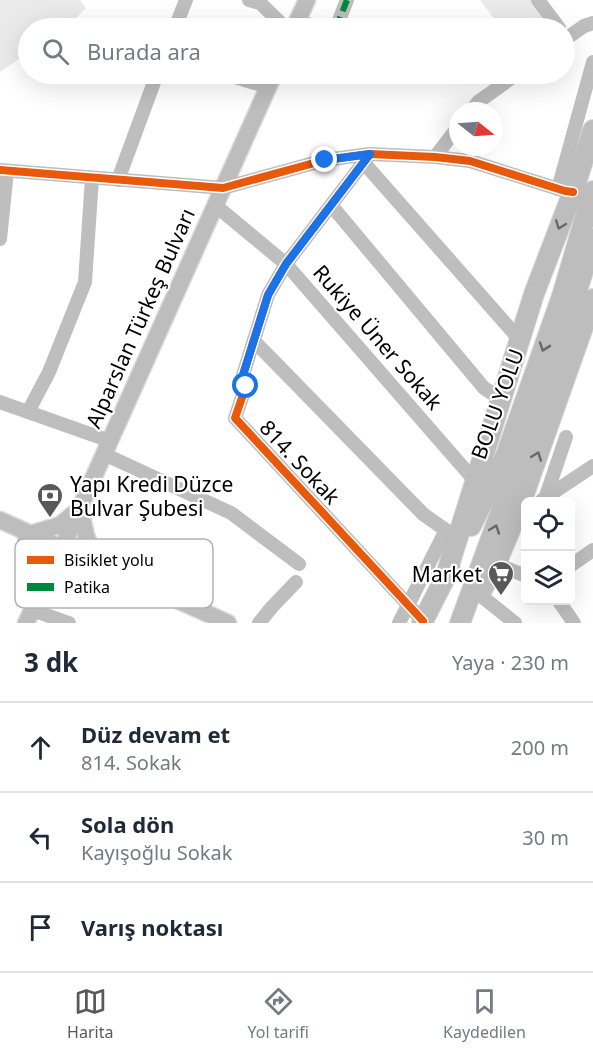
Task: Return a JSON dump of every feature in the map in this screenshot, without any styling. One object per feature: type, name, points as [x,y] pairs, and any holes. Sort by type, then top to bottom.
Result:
[{"type":"highway","points":[[445,578],[452,534],[475,481],[565,191],[593,130]]},
{"type":"highway","name":"BOLU YOLU","points":[[422,622],[507,455],[562,296],[593,191]]},
{"type":"highway","points":[[460,623],[552,372],[593,239]]},
{"type":"highway","points":[[527,497],[586,340],[593,299]]},
{"type":"highway","points":[[460,623],[480,595],[521,512]]},
{"type":"main road","points":[[297,18],[307,0]]},
{"type":"main road","name":"Alparslan Türkeş Bulvarı","points":[[66,539],[269,84]]},
{"type":"main road","points":[[0,527],[28,536],[60,525],[80,508],[87,539]]},
{"type":"main road","points":[[0,520],[35,539]]},
{"type":"main road","points":[[183,608],[211,621],[228,623]]},
{"type":"street","points":[[179,18],[186,0]]},
{"type":"street","points":[[340,18],[347,0]]},
{"type":"street","points":[[538,0],[551,18]]},
{"type":"street","points":[[259,1],[282,18]]},
{"type":"street","points":[[575,30],[593,23]]},
{"type":"street","points":[[0,239],[4,171],[223,188],[325,160],[435,157],[470,161],[565,191],[593,62]]},
{"type":"street","points":[[118,180],[153,84]]},
{"type":"street","points":[[478,102],[503,84]]},
{"type":"street","points":[[435,157],[449,139]]},
{"type":"street","points":[[367,158],[520,340]]},
{"type":"street","name":"814. Sokak","points":[[367,158],[286,264],[268,295],[243,375],[246,386],[235,418],[422,622]]},
{"type":"street","points":[[28,412],[49,372],[85,282],[92,178]]},
{"type":"street","name":"Rukiye Üner Sokak","points":[[216,205],[286,264],[475,481]]},
{"type":"street","points":[[331,205],[484,387],[501,399]]},
{"type":"street","points":[[254,341],[423,514],[452,534],[399,623]]},
{"type":"street","points":[[0,402],[28,412],[107,448],[231,513],[299,564]]},
{"type":"street","points":[[544,497],[566,437]]},
{"type":"street","points":[[547,497],[593,466]]},
{"type":"street","points":[[575,563],[593,550]]},
{"type":"street","points":[[496,564],[521,574]]},
{"type":"street","points":[[259,623],[296,582]]},
{"type":"street","points":[[480,595],[515,623]]},
{"type":"street","points":[[561,605],[574,623]]},
{"type":"street","points":[[29,616],[69,623]]},
{"type":"shaded area","points":[[0,0],[80,0],[86,8],[76,18],[18,18],[18,60],[0,72]]},
{"type":"shaded area","points":[[480,0],[531,0],[546,18],[494,18]]},
{"type":"marked path","points":[[340,18],[347,0]]},
{"type":"cycle path","points":[[370,154],[286,264],[268,295],[243,375],[246,386],[235,418],[423,621]]},
{"type":"cycle path","points":[[0,170],[223,188],[325,160],[370,154],[470,161],[573,192]]},
{"type":"place","name":"Yapı Kredi Düzce Bulvar Şubesi","points":[[50,519]]},
{"type":"place","name":"Market","points":[[501,597]]},
{"type":"route","points":[[246,386],[243,375],[268,295],[286,264],[370,154],[325,160]]}]
